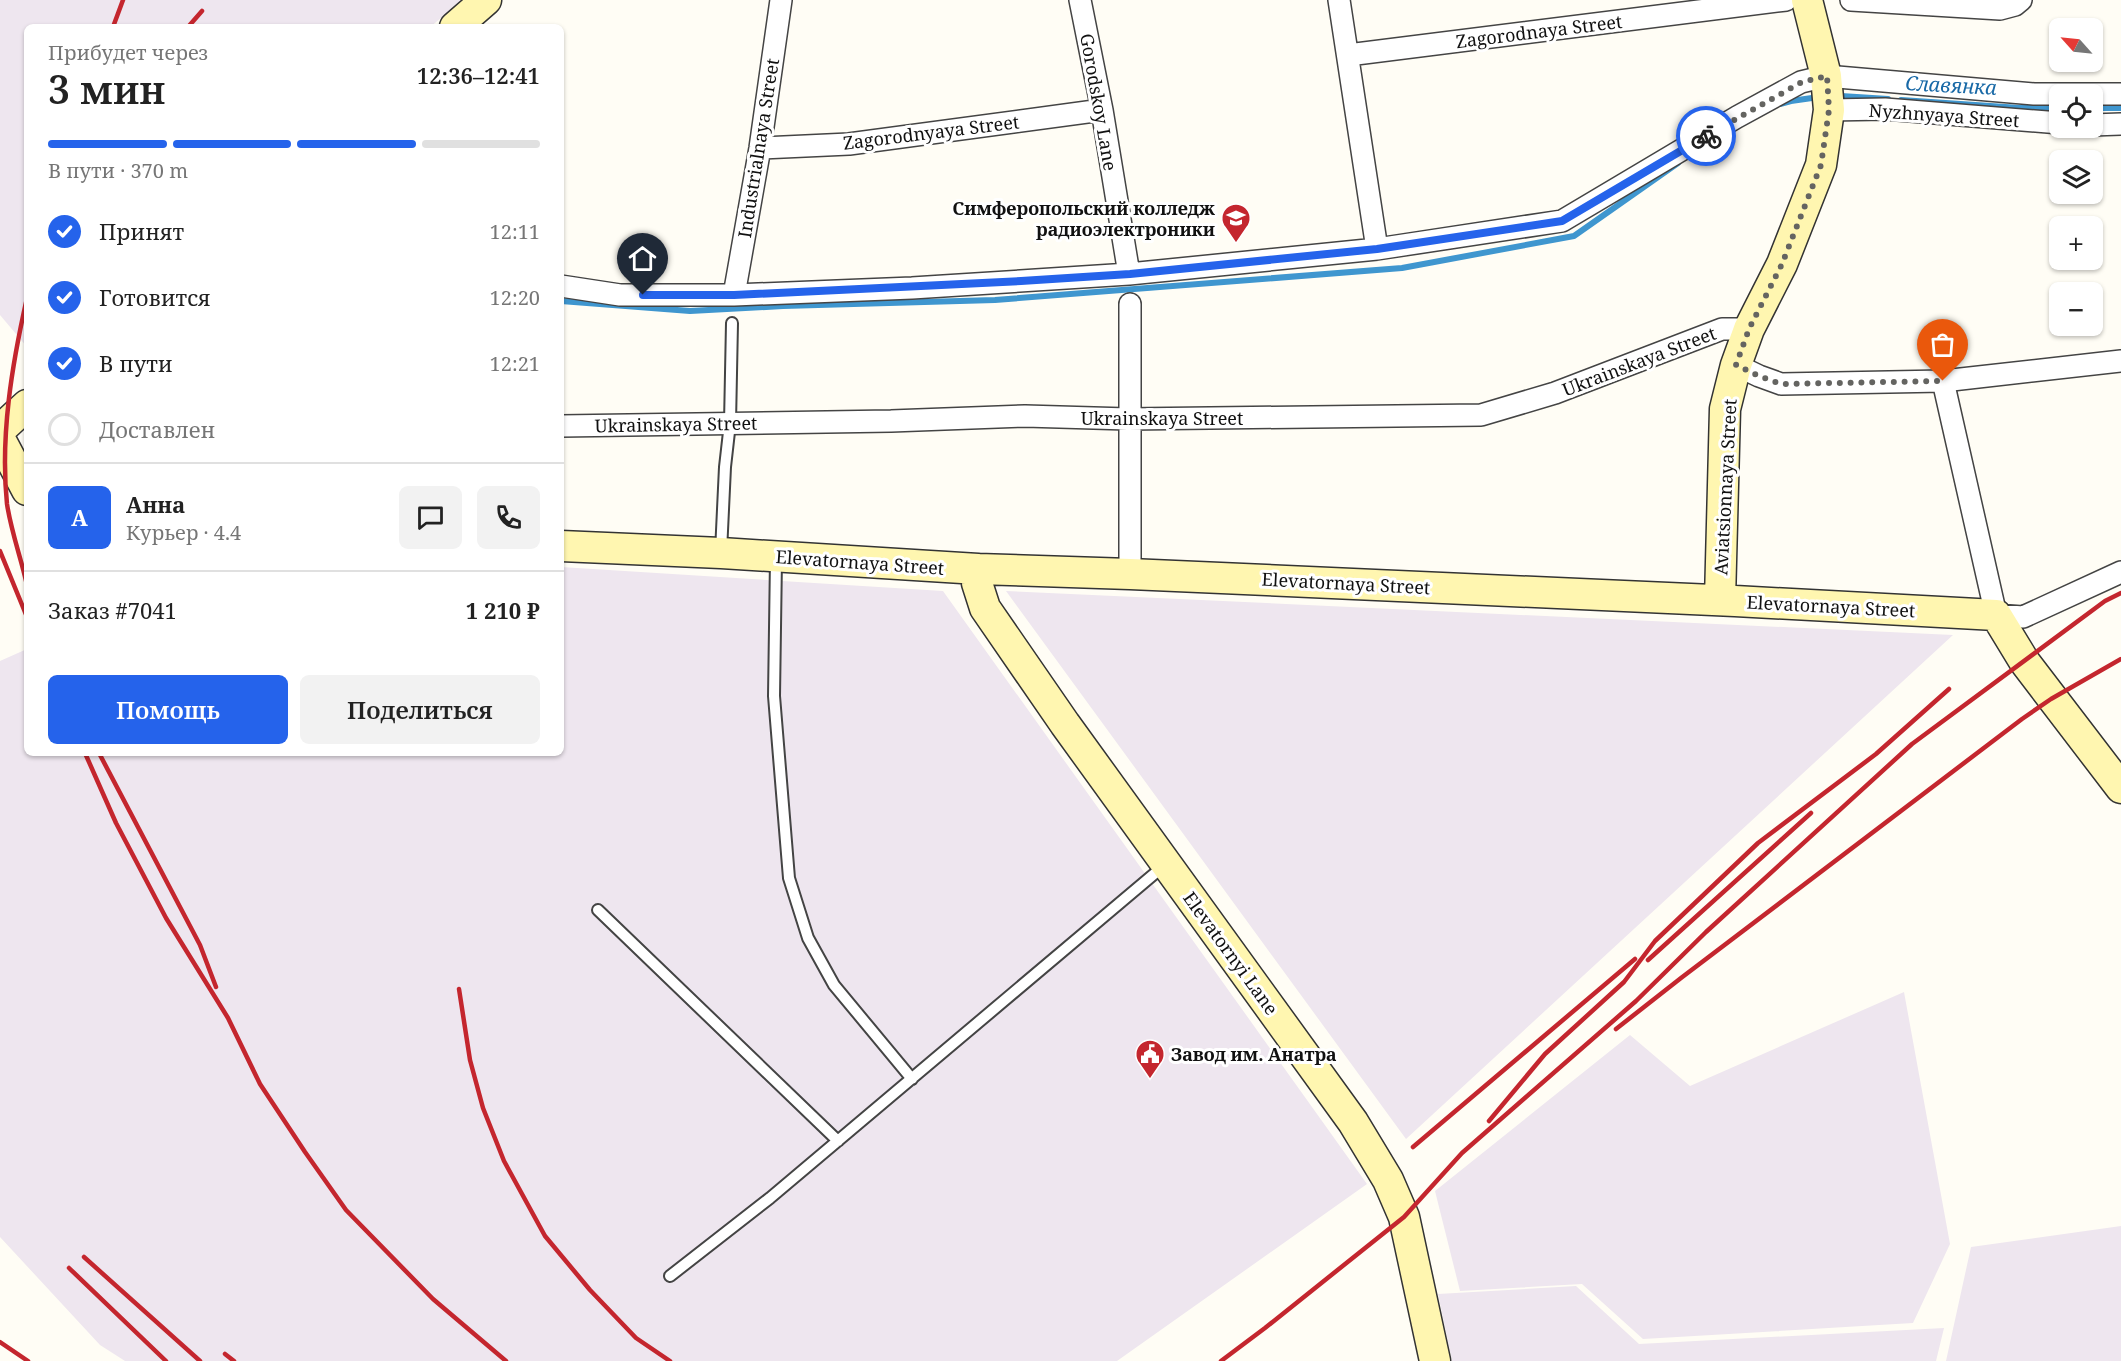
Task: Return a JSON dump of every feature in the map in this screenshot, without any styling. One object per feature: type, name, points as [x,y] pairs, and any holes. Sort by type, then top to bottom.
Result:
[{"type":"main road","points":[[458,24],[486,0]]},
{"type":"main road","name":"Aviatsionnaya Street","points":[[1720,600],[1725,409],[1736,365],[1749,329],[1782,264],[1821,165],[1829,110],[1827,76],[1807,0]]},
{"type":"main road","points":[[0,430],[24,408]]},
{"type":"main road","points":[[0,439],[24,484]]},
{"type":"main road","name":"Elevatornaya Street","points":[[564,546],[722,553],[978,569],[1720,600],[1996,615]]},
{"type":"main road","name":"Elevatornyi Lane","points":[[978,569],[977,583],[985,608],[1065,724],[1353,1122],[1388,1180],[1404,1217],[1435,1361]]},
{"type":"main road","points":[[1996,615],[2024,661],[2121,788]]},
{"type":"street","name":"Industrialnaya Street","points":[[734,295],[760,148],[781,0]]},
{"type":"street","name":"Gorodskoy Lane","points":[[1080,0],[1130,274]]},
{"type":"street","points":[[1339,0],[1377,249]]},
{"type":"street","name":"Zagorodnaya Street","points":[[1348,55],[1786,0]]},
{"type":"street","points":[[1851,0],[2000,9],[2021,0]]},
{"type":"street","points":[[564,286],[620,295],[734,295],[912,288],[1130,274],[1377,249],[1562,221],[1755,107],[1802,82],[1827,76]]},
{"type":"street","name":"Nyzhnyaya Street","points":[[1827,76],[2034,94],[2121,94]]},
{"type":"street","name":"Nyzhnyaya Street","points":[[1829,110],[1885,109],[2049,122]]},
{"type":"street","name":"Zagorodnyaya Street","points":[[760,148],[849,144],[1101,110]]},
{"type":"street","points":[[2103,125],[2121,124]]},
{"type":"street","points":[[1130,304],[1128,419],[1130,574]]},
{"type":"street","name":"Ukrainskaya Street","points":[[564,426],[891,421],[1025,416],[1128,419],[1481,415],[1556,393],[1722,329],[1749,329]]},
{"type":"street","points":[[1736,365],[1781,384],[1943,381],[2121,361]]},
{"type":"street","points":[[1943,381],[1996,615]]},
{"type":"street","name":"Elevatornaya Street","points":[[1996,615],[2023,617],[2121,572]]},
{"type":"lane","points":[[722,553],[725,467],[730,423],[732,323]]},
{"type":"lane","points":[[776,556],[774,696],[789,878],[808,938],[834,985],[912,1079]]},
{"type":"lane","points":[[670,1276],[770,1198],[1166,864]]},
{"type":"lane","points":[[598,910],[838,1141]]},
{"type":"shaded area","points":[[0,0],[463,0],[434,24],[24,24],[24,343],[0,315]]},
{"type":"shaded area","points":[[564,567],[943,591],[1367,1184],[1117,1361],[125,1361],[100,1345],[0,1237],[0,661],[24,650],[24,756],[564,756]]},
{"type":"shaded area","points":[[1006,591],[1953,635],[1406,1139]]},
{"type":"shaded area","points":[[1904,992],[1950,1244],[1913,1323],[1643,1339],[1582,1284],[1460,1291],[1435,1191],[1630,1035],[1690,1086]]},
{"type":"shaded area","points":[[2121,1226],[2121,1361],[1946,1361],[1971,1247]]},
{"type":"shaded area","points":[[1576,1286],[1639,1344],[1944,1328],[1936,1361],[1452,1361],[1438,1294]]},
{"type":"waterway","name":"Славянка","points":[[1841,96],[1888,99]]},
{"type":"waterway","name":"Славянка","points":[[1780,104],[1812,98]]},
{"type":"waterway","name":"Славянка","points":[[1901,100],[2049,108]]},
{"type":"waterway","name":"Славянка","points":[[2103,108],[2121,108]]},
{"type":"waterway","name":"Славянка","points":[[564,301],[690,311],[995,300],[1402,268],[1574,236],[1678,163]]},
{"type":"railway","points":[[114,24],[123,0]]},
{"type":"railway","points":[[191,24],[202,11]]},
{"type":"railway","points":[[24,313],[12,374],[5,452],[7,504],[24,574]]},
{"type":"railway","points":[[0,551],[24,610]]},
{"type":"railway","points":[[1221,1361],[1404,1217],[1462,1153],[1636,1001],[1706,932],[1912,744],[2105,601],[2121,593]]},
{"type":"railway","points":[[1616,1029],[2022,719],[2051,699],[2121,659]]},
{"type":"railway","points":[[1489,1121],[1545,1054],[1624,982],[1655,941],[1758,843],[1876,754],[1949,689]]},
{"type":"railway","points":[[86,756],[116,823],[166,918],[228,1018],[260,1084],[305,1152],[346,1210],[433,1299],[506,1361]]},
{"type":"railway","points":[[101,756],[200,945],[216,987]]},
{"type":"railway","points":[[1648,960],[1811,813]]},
{"type":"railway","points":[[1413,1147],[1635,959]]},
{"type":"railway","points":[[459,989],[470,1060],[483,1108],[504,1161],[545,1236],[590,1290],[636,1338],[670,1361]]},
{"type":"railway","points":[[84,1257],[200,1361]]},
{"type":"railway","points":[[69,1268],[166,1361]]},
{"type":"railway","points":[[0,1342],[28,1361]]},
{"type":"railway","points":[[225,1354],[234,1361]]},
{"type":"way so far","points":[[1706,136],[1802,82],[1827,76],[1829,110],[1821,165],[1782,264],[1749,329],[1736,365],[1781,384],[1943,381]]},
{"type":"place","name":"Симферопольский колледж радиоэлектроники","points":[[1236,244]]},
{"type":"place","name":"Завод им. Анатра","points":[[1150,1080]]},
{"type":"route","points":[[643,295],[734,295],[912,288],[1130,274],[1377,249],[1562,221],[1706,136]]}]
